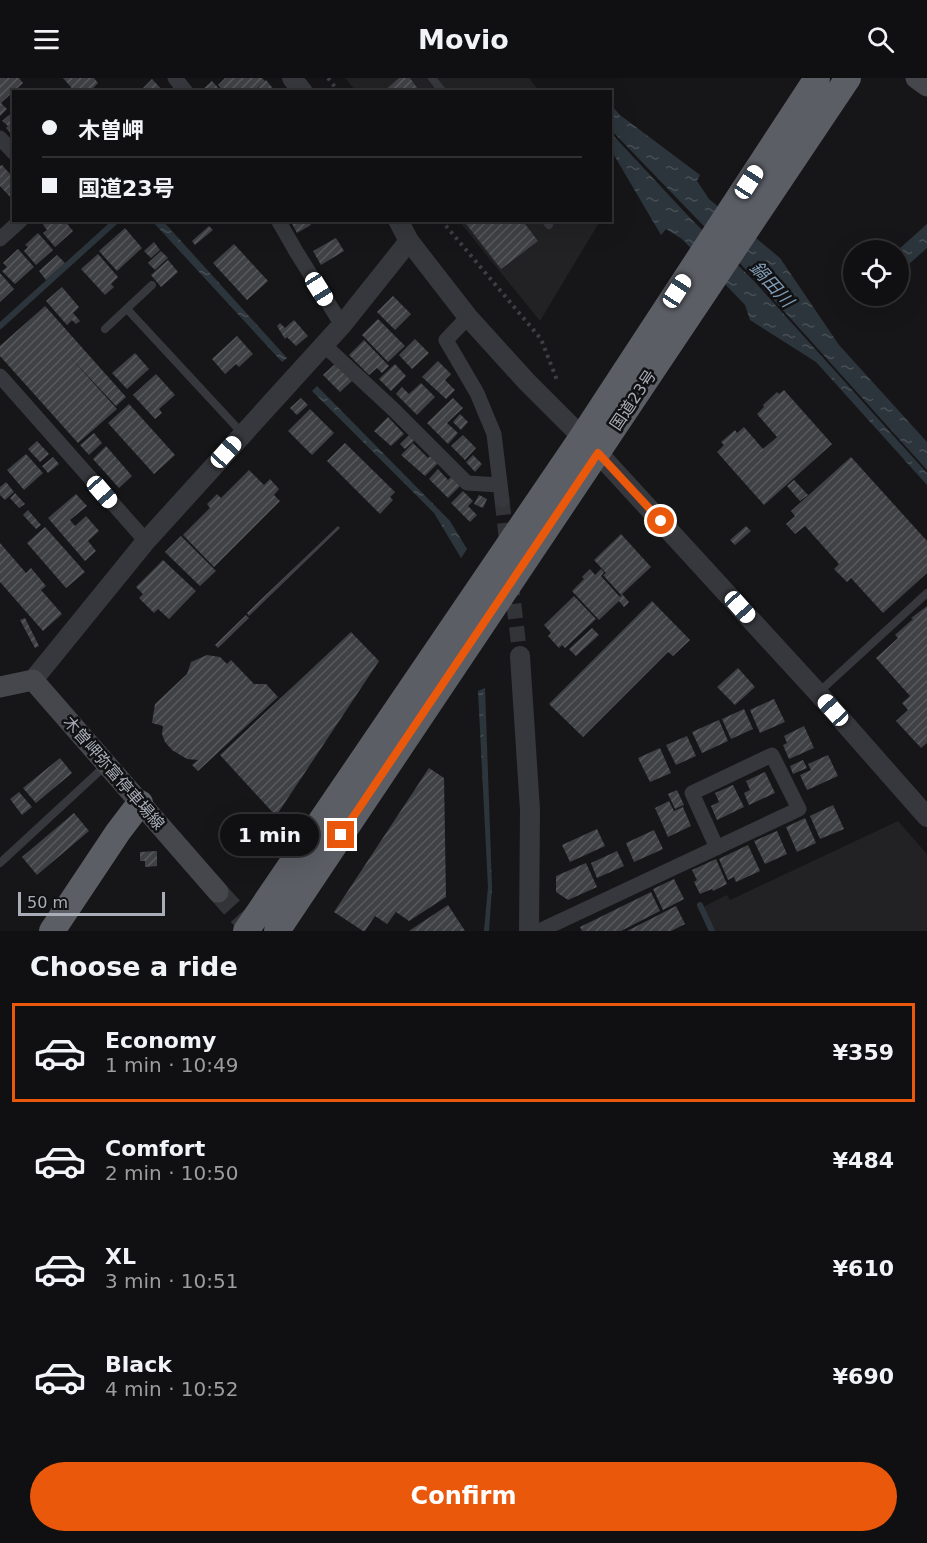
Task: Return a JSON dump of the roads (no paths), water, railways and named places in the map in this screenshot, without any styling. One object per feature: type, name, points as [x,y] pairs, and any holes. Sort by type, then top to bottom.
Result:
[{"type":"highway","name":"国道23号","points":[[277,931],[697,282],[738,199],[816,78]]},
{"type":"highway","name":"国道23号","points":[[697,282],[754,218],[848,78]]},
{"type":"highway","name":"国道23号","points":[[246,931],[590,445]]},
{"type":"highway","points":[[52,931],[140,803]]},
{"type":"main road","points":[[916,78],[927,86]]},
{"type":"main road","points":[[0,687],[33,680]]},
{"type":"main road","name":"木曽岬弥富停車場線","points":[[33,680],[218,892]]},
{"type":"street","points":[[175,78],[184,90]]},
{"type":"street","points":[[292,78],[301,90]]},
{"type":"street","points":[[0,239],[19,222]]},
{"type":"street","points":[[279,222],[342,325]]},
{"type":"street","points":[[399,222],[409,241],[468,317],[590,445],[818,693],[927,817]]},
{"type":"street","points":[[33,680],[146,541],[342,325],[409,241]]},
{"type":"street","points":[[324,345],[393,409],[466,483],[501,493],[494,434],[477,393],[446,340],[468,317]]},
{"type":"street","points":[[0,376],[146,541]]},
{"type":"street","points":[[520,656],[531,810],[529,931]]},
{"type":"street","points":[[539,931],[717,848],[799,809],[772,755],[692,793],[717,848]]},
{"type":"lane","points":[[432,78],[441,90]]},
{"type":"lane","points":[[105,329],[152,285]]},
{"type":"lane","points":[[127,309],[243,434]]},
{"type":"lane","points":[[818,693],[927,593]]},
{"type":"lane","points":[[0,863],[106,765]]},
{"type":"water","name":"鍋田川","points":[[612,106],[620,115],[700,175],[697,181],[709,199],[780,258],[839,345],[927,442],[927,470],[756,280],[612,131]]},
{"type":"water","points":[[612,134],[692,220],[754,281],[927,473],[927,485],[816,362],[750,320],[745,305],[682,239],[666,229],[661,235],[612,152]]},
{"type":"water","points":[[153,222],[164,222],[287,358],[282,362]]},
{"type":"water","points":[[927,224],[927,248],[909,264],[909,240]]},
{"type":"water","points":[[317,386],[450,521],[467,549],[461,558],[434,513],[312,391]]},
{"type":"water","points":[[485,688],[492,888],[489,931],[484,931],[488,887],[478,691]]},
{"type":"waterway","points":[[0,326],[115,222]]},
{"type":"waterway","points":[[700,905],[712,931]]},
{"type":"tunnel","points":[[502,500],[507,545]]},
{"type":"tunnel","points":[[511,581],[520,656]]},
{"type":"tunnel","points":[[218,892],[253,931]]}]
